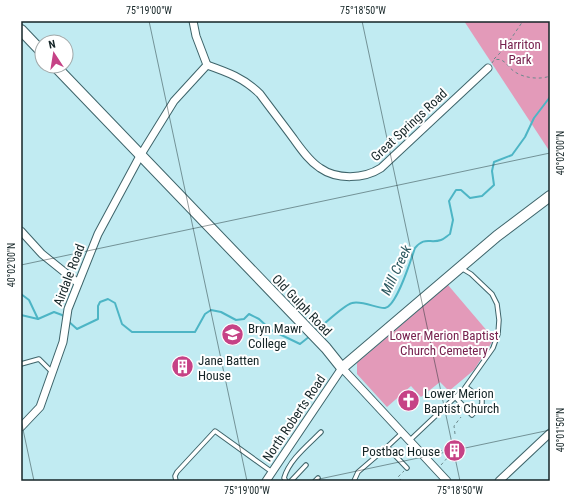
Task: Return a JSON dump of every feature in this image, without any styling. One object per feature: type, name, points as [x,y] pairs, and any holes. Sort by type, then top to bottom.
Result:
[{"type":"street","points":[[140,156],[174,101],[207,65],[196,36],[193,21]]},
{"type":"street","points":[[21,30],[34,44]]},
{"type":"street","name":"Great Springs Road","points":[[207,65],[234,74],[251,85],[260,94],[309,158],[320,168],[332,174],[346,177],[372,174],[381,168],[488,68]]},
{"type":"street","name":"Old Gulph Road","points":[[63,74],[326,348],[342,368]]},
{"type":"street","name":"Airdale Road","points":[[21,427],[40,407],[63,342],[68,309],[78,283],[98,234],[140,156]]},
{"type":"street","points":[[447,481],[342,368],[513,223],[550,196]]},
{"type":"street","points":[[21,232],[42,254],[78,283]]},
{"type":"street","name":"North Roberts Road","points":[[269,478],[342,368]]},
{"type":"street","points":[[499,481],[550,433]]},
{"type":"lane","points":[[409,441],[466,387],[493,348],[498,334],[499,320],[496,304],[492,294],[471,274],[460,267]]},
{"type":"lane","points":[[21,364],[39,359],[52,373]]},
{"type":"lane","points":[[455,397],[472,415],[476,412],[482,404],[482,399],[466,387]]},
{"type":"lane","points":[[176,481],[175,476],[177,472],[215,431],[269,478]]},
{"type":"lane","points":[[286,481],[284,478],[300,453],[321,432]]},
{"type":"lane","points":[[354,481],[358,472],[402,434]]},
{"type":"lane","points":[[387,447],[407,468]]},
{"type":"lane","points":[[291,481],[306,465]]},
{"type":"path","points":[[488,68],[504,49],[523,21]]},
{"type":"path","points":[[494,60],[498,59],[505,61],[514,72],[520,74],[539,79],[550,76]]},
{"type":"path","points":[[455,434],[454,426],[461,417]]},
{"type":"path","points":[[436,470],[449,456],[440,449]]},
{"type":"path","points":[[402,481],[398,477],[407,468]]},
{"type":"green space","name":"Harriton Park","points":[[464,21],[550,21],[550,152]]},
{"type":"green space","name":"Lower Merion Baptist Church Cemetery","points":[[448,285],[494,339],[474,370],[449,391],[440,382],[421,397],[411,386],[387,407],[357,374],[357,363]]},
{"type":"waterway","name":"Mill Creek","points":[[315,332],[339,311],[352,303],[356,302],[382,308],[390,305],[399,291],[415,248],[422,242],[441,240],[450,234],[453,220],[449,201],[456,190],[461,190],[470,198],[482,196],[494,185],[492,171],[494,162],[512,155],[525,137],[534,118],[550,97]]},
{"type":"waterway","points":[[21,294],[29,300],[38,319]]},
{"type":"waterway","name":"Mill Creek","points":[[68,321],[77,329],[98,319],[98,306],[100,302],[108,299],[115,303],[122,324],[132,332],[195,332],[205,314],[211,310],[221,312],[236,320],[244,319],[249,314],[259,319],[271,330],[300,344],[310,336]]},
{"type":"waterway","name":"Mill Creek","points":[[21,315],[38,319],[54,312],[65,318]]},
{"type":"place","name":"Bryn Mawr College","points":[[232,335]]},
{"type":"place","name":"Jane Batten House","points":[[182,367]]},
{"type":"place","name":"Lower Merion Baptist Church","points":[[409,400]]},
{"type":"place","name":"Postbac House","points":[[455,451]]}]
